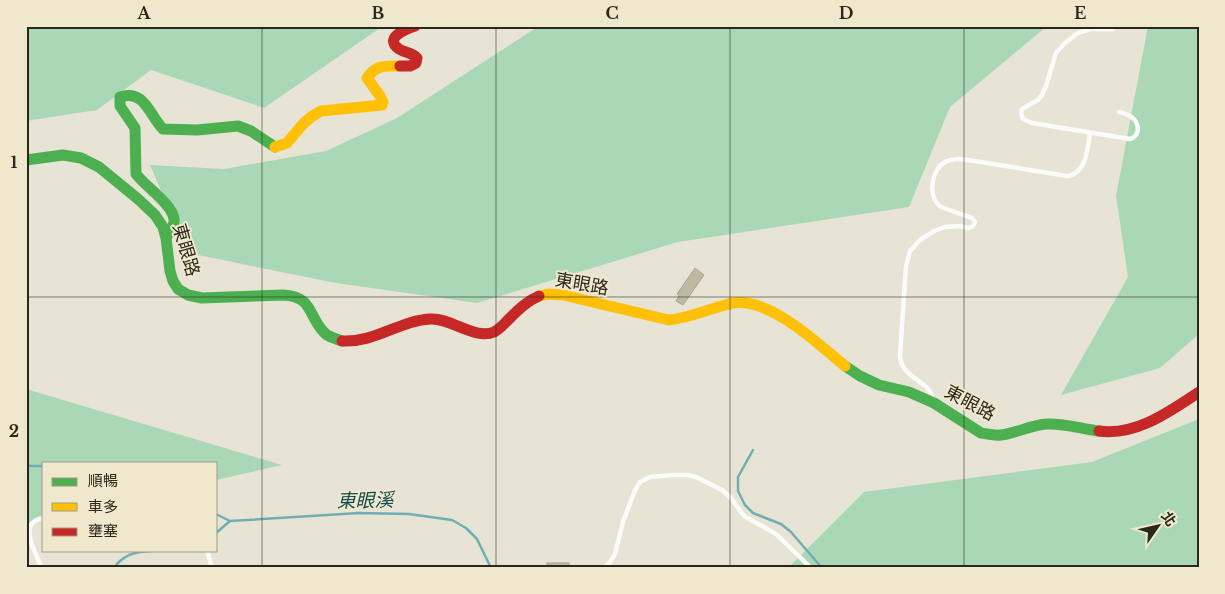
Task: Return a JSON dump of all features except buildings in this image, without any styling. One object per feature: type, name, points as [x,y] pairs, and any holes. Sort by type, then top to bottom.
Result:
[{"type":"street","points":[[166,237],[174,225],[174,219],[166,206],[136,174],[135,128],[120,106],[120,97],[130,94],[142,100],[163,128],[197,130],[238,126],[251,130],[276,147],[287,143],[303,124],[321,111],[382,105],[383,99],[367,78],[369,74],[379,67],[412,66],[416,63],[416,57],[413,54],[398,48],[394,42],[394,37],[398,33],[415,26]]},
{"type":"street","name":"東眼路","points":[[26,160],[62,155],[75,156],[86,160],[97,166],[153,213],[164,228],[172,279],[184,293],[202,298],[293,296],[301,299],[307,305],[325,333],[341,341],[368,339],[408,323],[430,319],[442,319],[483,334],[491,333],[498,330],[526,302],[547,294],[563,295],[669,320],[680,319],[732,303],[747,303],[760,306],[788,321],[860,376],[879,385],[909,392],[934,403],[981,433],[990,435],[1002,435],[1032,426],[1048,424],[1069,425],[1107,432],[1122,430],[1151,422],[1199,392]]},
{"type":"lane","points":[[1114,29],[1090,29],[1078,33],[1065,43],[1056,53],[1042,95],[1038,100],[1022,108],[1021,113],[1023,119],[1032,123],[1130,139],[1136,137],[1138,132],[1134,119],[1119,112]]},
{"type":"lane","points":[[934,403],[929,389],[908,374],[900,363],[906,266],[910,251],[920,240],[934,231],[945,227],[959,226],[969,228],[975,222],[972,218],[938,205],[932,190],[937,172],[944,162],[953,159],[1073,176],[1083,163],[1090,132]]},
{"type":"lane","points":[[598,568],[611,562],[615,554],[623,522],[640,482],[650,477],[687,475],[696,477],[722,490],[731,498],[744,516],[776,534],[811,568]]},
{"type":"lane","points":[[42,518],[33,522],[30,528],[30,541],[42,568]]},
{"type":"lane","points":[[208,552],[212,568]]},
{"type":"green space","points":[[26,26],[383,26],[264,108],[151,70],[97,110],[26,121]]},
{"type":"green space","points":[[539,26],[1047,26],[950,107],[909,207],[678,242],[477,303],[336,283],[188,253],[150,165],[224,169],[326,151],[397,118]]},
{"type":"green space","points":[[1148,26],[1199,26],[1199,334],[1160,368],[1061,395],[1128,277],[1116,196]]},
{"type":"green space","points":[[26,389],[282,465],[218,480],[218,462],[42,462],[42,520],[26,524]]},
{"type":"green space","points":[[1199,419],[1199,567],[1197,568],[788,568],[864,492],[1092,462]]},
{"type":"waterway","points":[[753,450],[738,477],[738,491],[745,505],[753,513],[781,524],[791,532],[822,568]]},
{"type":"waterway","name":"東眼溪","points":[[26,465],[42,466]]},
{"type":"waterway","name":"東眼溪","points":[[218,515],[230,521],[359,513],[409,514],[452,520],[466,528],[477,539],[491,568]]},
{"type":"waterway","points":[[218,531],[230,521]]},
{"type":"waterway","points":[[114,568],[129,555],[142,552]]},
{"type":"traffic: fast","points":[[166,237],[172,229],[174,219],[169,207],[136,174],[135,128],[120,106],[120,97],[128,96],[141,100],[163,129],[197,130],[238,126],[251,131],[275,147]]},
{"type":"traffic: fast","points":[[26,160],[63,155],[81,158],[99,167],[138,199],[155,215],[163,227],[173,281],[178,289],[188,295],[202,298],[293,296],[306,304],[321,329],[327,335],[342,341]]},
{"type":"traffic: fast","points":[[845,366],[879,385],[909,392],[934,403],[981,433],[1001,435],[1047,424],[1067,425],[1099,431]]},
{"type":"traffic: slow","points":[[275,147],[287,143],[303,124],[321,111],[382,105],[383,102],[380,96],[367,78],[378,68],[400,66]]},
{"type":"traffic: slow","points":[[539,296],[548,294],[563,295],[669,320],[733,303],[748,303],[763,308],[793,324],[845,366]]},
{"type":"traffic: jam","points":[[400,66],[410,66],[416,63],[417,58],[399,49],[393,41],[398,34],[415,26]]},
{"type":"traffic: jam","points":[[342,341],[365,339],[409,323],[431,319],[487,334],[494,332],[523,306],[539,296]]},
{"type":"traffic: jam","points":[[1099,431],[1113,432],[1126,430],[1152,421],[1199,392]]}]
